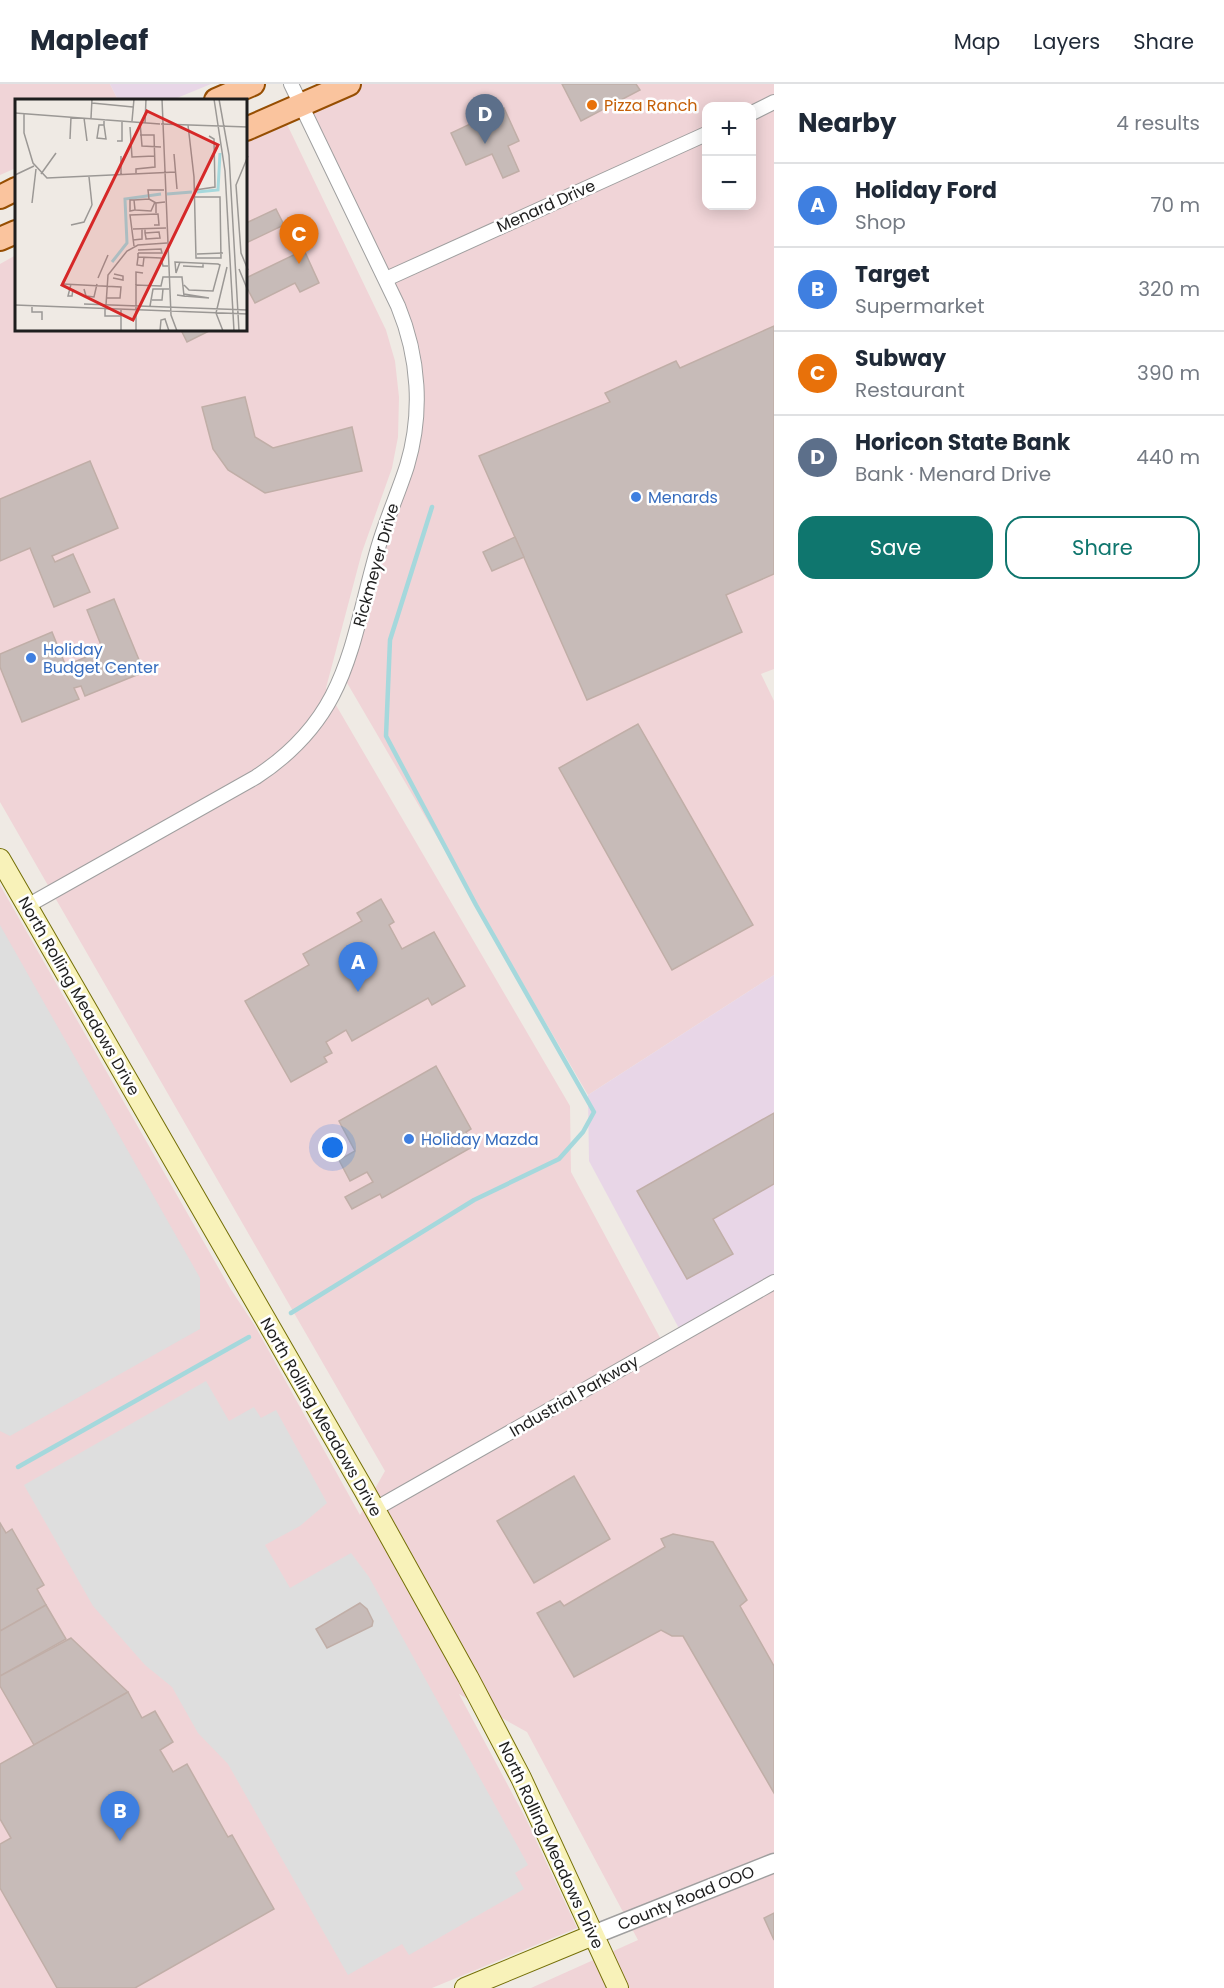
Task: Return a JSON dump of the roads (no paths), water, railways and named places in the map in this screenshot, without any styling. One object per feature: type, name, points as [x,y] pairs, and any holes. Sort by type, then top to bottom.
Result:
[{"type":"main road","points":[[218,99],[253,84]]},
{"type":"main road","points":[[248,128],[349,84]]},
{"type":"main road","points":[[0,196],[15,189]]},
{"type":"main road","points":[[0,239],[15,232]]},
{"type":"main road","name":"North Rolling Meadows Drive","points":[[0,859],[375,1509],[521,1778],[618,1988]]},
{"type":"main road","name":"County Road OOO","points":[[465,1988],[593,1935]]},
{"type":"street","name":"Rickmeyer Drive","points":[[27,906],[271,767],[306,736],[334,696],[348,663],[377,550],[406,469],[416,426],[417,386],[412,350],[403,319],[386,279],[291,84]]},
{"type":"street","points":[[756,111],[774,102]]},
{"type":"street","name":"Menard Drive","points":[[386,279],[702,136]]},
{"type":"street","name":"Industrial Parkway","points":[[375,1509],[774,1282]]},
{"type":"street","name":"County Road OOO","points":[[593,1935],[774,1863]]},
{"type":"waterway","points":[[291,1313],[474,1200],[559,1159],[583,1132],[594,1112],[476,905],[386,736],[390,640],[432,507]]},
{"type":"waterway","points":[[18,1467],[249,1337]]},
{"type":"place","name":"Pizza Ranch","points":[[592,105]]},
{"type":"place","name":"Horicon State Bank","points":[[485,144]]},
{"type":"place","name":"Subway","points":[[299,264]]},
{"type":"place","name":"Menards","points":[[636,497]]},
{"type":"place","name":"Holiday Budget Center","points":[[31,658]]},
{"type":"place","name":"Holiday Ford","points":[[358,992]]},
{"type":"place","name":"Holiday Mazda","points":[[409,1139]]},
{"type":"place","name":"Target","points":[[120,1841]]}]
